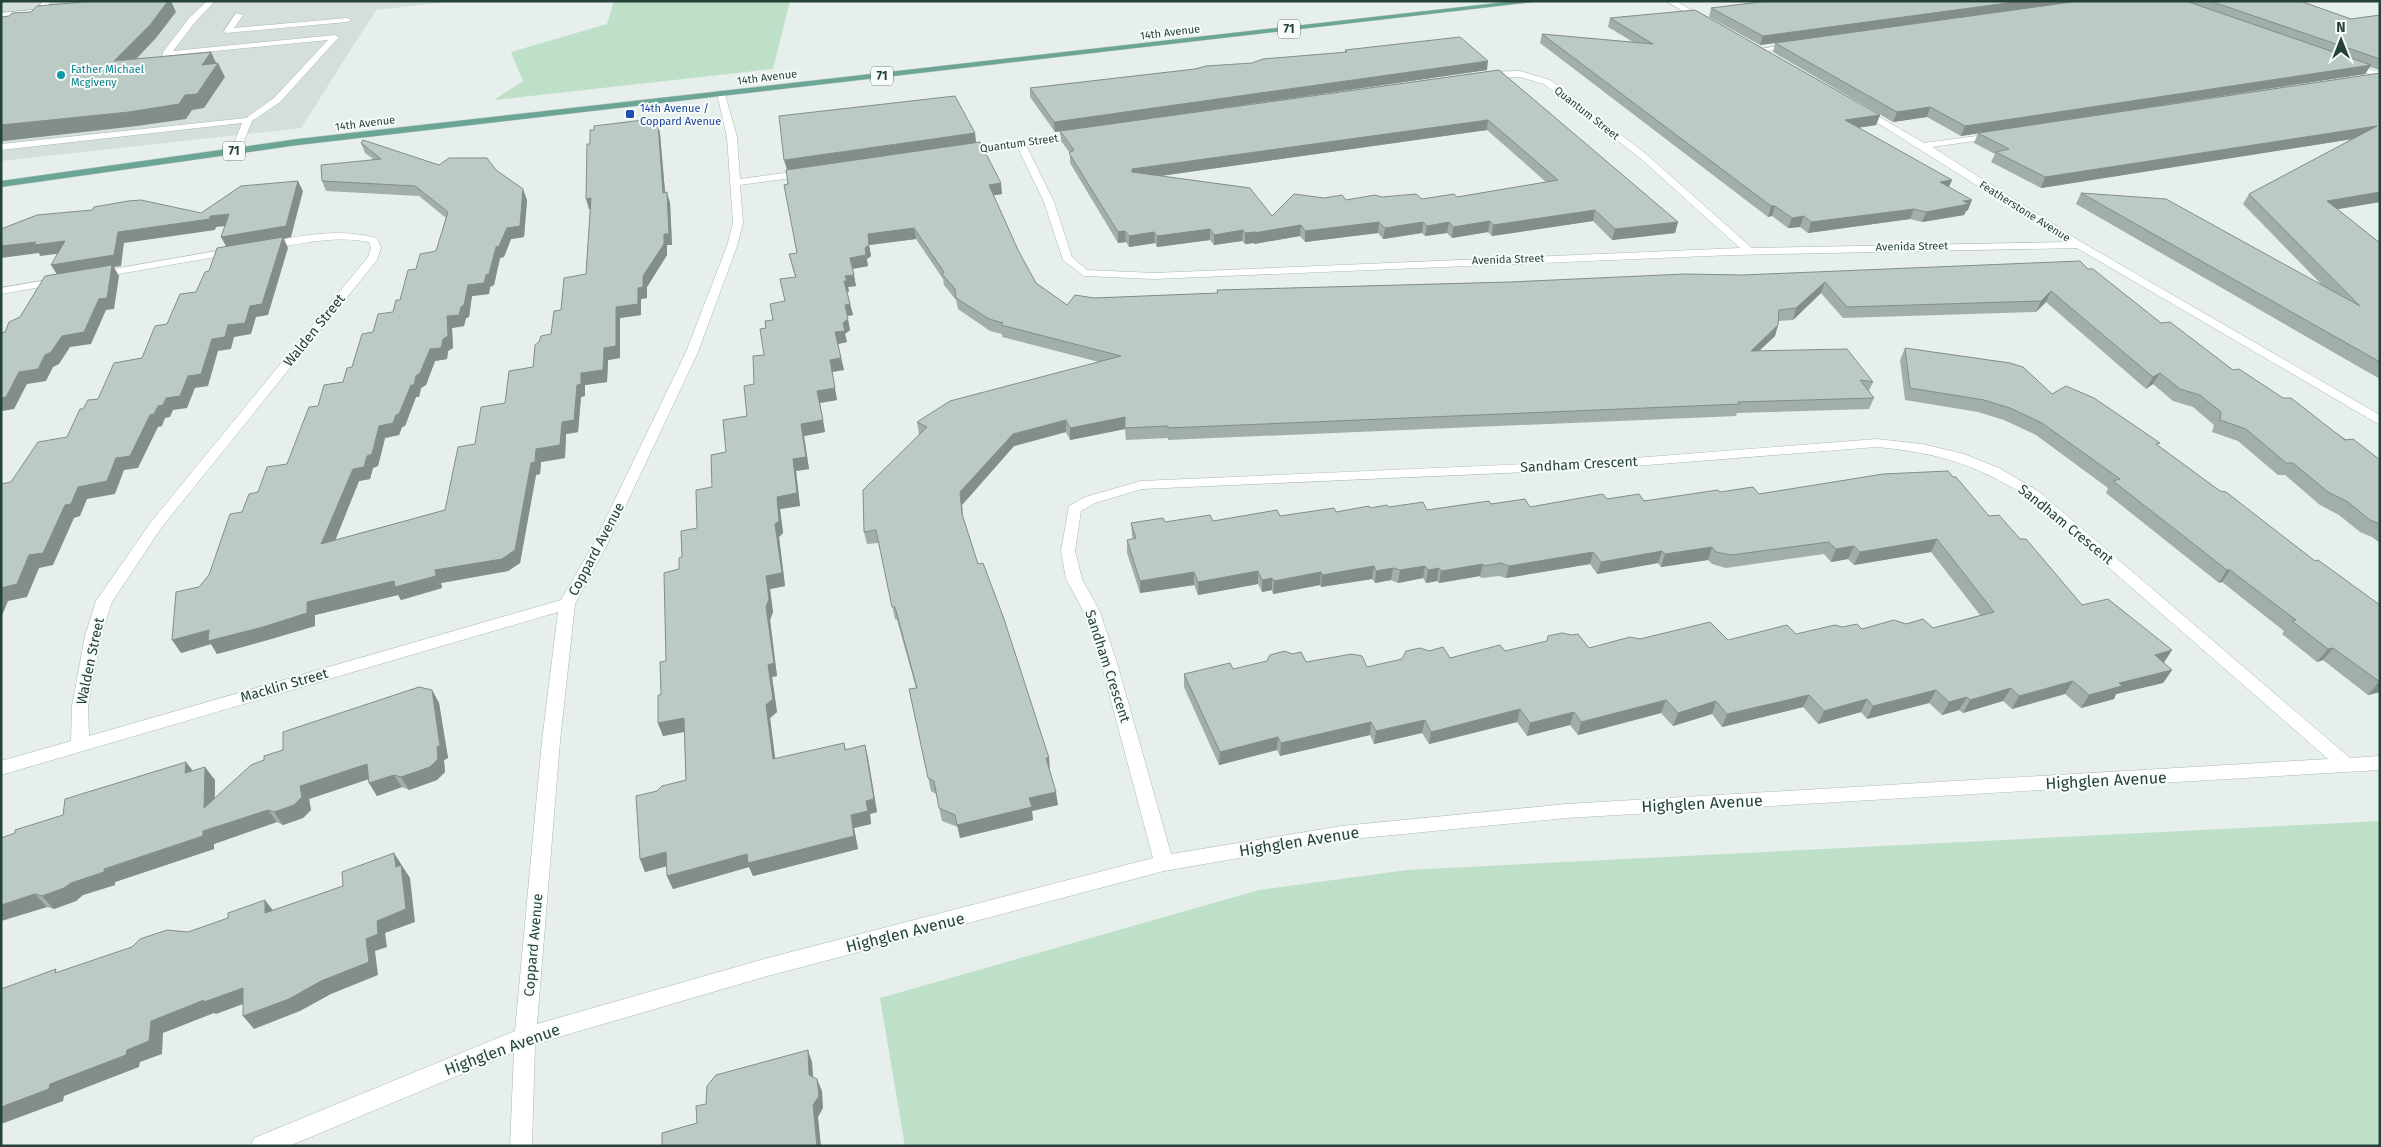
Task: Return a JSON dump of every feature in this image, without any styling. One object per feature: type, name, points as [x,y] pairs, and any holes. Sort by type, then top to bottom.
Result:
[{"type":"main road","name":"14th Avenue","points":[[1,184],[236,151],[1537,1]]},
{"type":"street","points":[[1,15],[43,11],[47,1]]},
{"type":"street","points":[[1,147],[248,120],[277,100],[335,37],[166,54],[192,19],[210,1]]},
{"type":"street","points":[[1670,1],[1716,26]]},
{"type":"street","points":[[239,15],[228,31],[347,20]]},
{"type":"street","points":[[1759,50],[1807,43]]},
{"type":"street","points":[[1750,45],[1774,59]]},
{"type":"street","points":[[2340,62],[2380,76]]},
{"type":"street","name":"Quantum Street","points":[[1479,76],[1520,74],[1547,82],[1643,156],[1748,250]]},
{"type":"street","points":[[2360,80],[2380,76]]},
{"type":"street","name":"Coppard Avenue","points":[[521,1146],[525,1037],[551,741],[567,604],[600,545],[692,352],[738,223],[732,138],[721,94]]},
{"type":"street","name":"Featherstone Avenue","points":[[1855,107],[1923,146],[2079,245],[2380,421]]},
{"type":"street","points":[[236,151],[248,120]]},
{"type":"street","name":"Quantum Street","points":[[951,152],[1088,133]]},
{"type":"street","points":[[1923,146],[2003,134]]},
{"type":"street","name":"Avenida Street","points":[[1020,143],[1049,202],[1067,258],[1084,273],[1154,276],[1748,250],[2079,245]]},
{"type":"street","points":[[735,183],[813,172]]},
{"type":"street","name":"Walden Street","points":[[1,291],[334,235],[348,235],[373,240],[376,248],[373,258],[156,526],[104,601],[93,636],[80,706],[80,743]]},
{"type":"street","name":"Sandham Crescent","points":[[1164,863],[1109,663],[1092,612],[1074,579],[1068,551],[1074,509],[1090,500],[1141,485],[1596,465],[1877,443],[1922,446],[1950,452],[1982,464],[2033,494],[2346,765]]},
{"type":"street","name":"Macklin Street","points":[[1,768],[80,743],[567,604]]},
{"type":"street","name":"Highglen Avenue","points":[[262,1146],[525,1037],[764,968],[1164,863],[1342,833],[1566,811],[2380,763]]},
{"type":"shaded area","points":[[1,1],[454,1],[376,10],[301,128],[1,161]]},
{"type":"green space","points":[[614,1],[790,1],[773,69],[494,100],[523,81],[511,52],[607,24]]},
{"type":"green space","points":[[2380,821],[2380,1146],[905,1146],[880,998],[1259,890],[1407,870]]},
{"type":"building","name":"Father Michael Mcgiveny","points":[[94,1],[168,1],[150,25],[114,61],[211,52],[202,65],[218,63],[197,94],[185,95],[179,104],[129,112],[1,125],[1,17],[9,16],[12,13],[31,12],[37,6]]},
{"type":"building","points":[[1768,1],[2022,1],[1763,36],[1711,8]]},
{"type":"building","points":[[2079,1],[2186,1],[2371,65],[1965,126],[1930,107],[1897,112],[1775,43]]},
{"type":"building","points":[[2210,1],[2300,1],[2351,19],[2380,15],[2380,59]]},
{"type":"building","points":[[1695,10],[1880,115],[1845,120],[1952,180],[1940,182],[1972,200],[1963,201],[1969,204],[1926,212],[1914,209],[1811,222],[1804,216],[1792,218],[1775,206],[1771,206],[1542,34],[1653,44],[1610,18]]},
{"type":"building","points":[[1460,37],[1488,61],[1054,122],[1030,88],[1195,69],[1206,66],[1252,63],[1263,59],[1347,52],[1345,50]]},
{"type":"building","points":[[1499,70],[1678,222],[1615,229],[1595,210],[1493,225],[1490,221],[1453,227],[1449,222],[1427,226],[1423,222],[1385,228],[1379,222],[1305,231],[1301,225],[1254,233],[1256,232],[1245,233],[1243,230],[1214,235],[1210,229],[1157,236],[1154,232],[1129,236],[1125,231],[1118,232],[1069,153],[1074,150],[1060,131]],"holes":[[[1488,120],[1558,180],[1457,197],[1454,194],[1422,199],[1416,194],[1382,197],[1375,195],[1346,200],[1342,195],[1324,198],[1294,194],[1272,216],[1250,188],[1132,172],[1132,169]]]},
{"type":"building","points":[[2380,73],[2380,192],[2327,201],[2380,243],[2380,362],[2081,193],[2166,199],[2360,306],[2249,194],[2377,126],[2045,177],[1996,152],[2009,149],[1978,133]]},
{"type":"building","points":[[955,96],[975,133],[784,160],[779,116]]},
{"type":"building","points":[[643,120],[643,126],[658,124],[663,193],[667,192],[669,234],[664,234],[664,244],[643,276],[643,287],[638,288],[638,304],[616,307],[616,346],[604,348],[603,370],[581,373],[581,384],[577,385],[574,420],[562,422],[560,445],[536,449],[535,462],[531,463],[515,550],[502,559],[435,570],[436,576],[395,587],[394,581],[307,602],[307,613],[263,627],[208,641],[209,630],[172,640],[176,592],[199,587],[209,575],[230,514],[242,512],[249,494],[258,492],[267,467],[287,464],[309,407],[318,406],[324,385],[343,382],[347,368],[352,367],[362,334],[373,332],[378,314],[393,312],[396,300],[400,300],[408,270],[416,269],[420,254],[436,251],[448,212],[415,186],[322,181],[321,165],[381,159],[361,143],[363,140],[439,165],[449,158],[487,158],[496,170],[523,189],[520,226],[507,228],[499,246],[496,247],[489,274],[486,275],[484,283],[468,285],[464,305],[461,307],[459,315],[447,316],[448,336],[443,339],[441,348],[430,349],[420,373],[416,376],[414,385],[411,385],[399,414],[396,415],[393,423],[379,426],[372,454],[367,456],[364,467],[353,469],[321,544],[445,510],[458,447],[475,444],[481,407],[505,403],[509,371],[533,367],[535,345],[539,342],[541,336],[551,334],[554,311],[561,310],[564,278],[586,274],[591,198],[586,199],[587,144],[590,144],[590,130],[594,130],[594,126]]},
{"type":"building","points":[[980,142],[1001,183],[989,185],[1018,250],[1036,283],[1067,305],[1075,295],[1094,298],[1218,293],[1217,290],[1510,282],[1684,274],[1742,275],[2080,261],[2088,269],[2093,269],[2161,323],[2170,322],[2233,370],[2239,369],[2283,398],[2291,398],[2345,440],[2353,439],[2380,460],[2380,524],[2370,520],[2348,502],[2328,492],[2293,463],[2286,463],[2246,429],[2220,420],[2221,412],[2200,395],[2180,389],[2160,373],[2153,377],[2051,291],[2041,301],[1847,307],[1825,282],[1796,308],[1779,310],[1778,325],[1751,351],[1847,349],[1873,382],[1860,380],[1874,398],[1738,402],[1740,404],[1168,428],[1168,426],[1125,428],[1125,417],[1070,428],[1066,420],[1013,434],[960,492],[962,514],[978,564],[983,563],[1004,619],[1049,758],[1046,758],[1056,792],[1029,798],[1032,807],[957,825],[955,815],[939,808],[934,781],[928,778],[909,689],[917,688],[895,607],[892,607],[876,530],[864,532],[863,490],[927,427],[917,422],[950,401],[1121,356],[1001,325],[1003,323],[989,319],[956,298],[955,289],[942,274],[944,272],[914,228],[868,234],[869,245],[865,248],[866,255],[850,258],[854,275],[845,276],[847,281],[844,281],[850,304],[845,305],[848,319],[843,323],[845,331],[835,332],[841,358],[830,360],[835,388],[817,391],[823,420],[801,424],[806,457],[793,459],[797,493],[777,497],[779,521],[775,524],[782,573],[766,576],[769,599],[766,607],[774,663],[768,665],[773,699],[766,705],[773,759],[844,743],[845,750],[865,745],[874,799],[866,801],[868,811],[851,815],[854,836],[748,863],[747,854],[667,876],[666,852],[640,859],[636,796],[657,791],[662,786],[686,780],[684,718],[658,723],[658,695],[661,695],[660,662],[666,661],[664,573],[679,569],[679,558],[682,557],[681,531],[697,528],[696,490],[712,487],[711,455],[726,452],[723,420],[747,416],[744,386],[754,384],[753,356],[764,355],[760,329],[766,328],[765,321],[773,320],[770,304],[785,301],[780,279],[796,277],[789,254],[797,253],[784,185],[788,184],[786,170]]},
{"type":"building","points":[[298,181],[286,226],[221,237],[229,214],[210,216],[210,219],[118,232],[114,255],[51,265],[65,241],[34,245],[36,242],[1,246],[1,229],[37,215],[92,210],[94,207],[141,200],[201,213],[241,186]]},
{"type":"building","points":[[283,237],[262,304],[250,306],[245,323],[228,325],[225,337],[212,339],[201,374],[188,376],[180,396],[166,398],[163,405],[158,406],[154,414],[150,415],[130,456],[116,458],[107,481],[78,487],[71,504],[65,505],[43,553],[29,555],[17,584],[1,588],[1,484],[11,482],[38,442],[67,437],[80,409],[83,409],[88,400],[98,399],[114,363],[142,358],[155,326],[167,324],[180,294],[196,292],[205,272],[209,271],[217,248]]},
{"type":"building","points":[[112,265],[107,298],[99,299],[84,332],[62,336],[51,352],[45,355],[38,369],[19,372],[6,397],[1,398],[1,333],[5,332],[9,322],[20,317],[45,276]]},
{"type":"building","points":[[1905,348],[2010,363],[2023,367],[2052,394],[2066,386],[2094,398],[2160,443],[2156,444],[2220,491],[2226,492],[2315,561],[2318,560],[2380,605],[2380,682],[2333,648],[2328,649],[2292,621],[2296,620],[2230,570],[2227,570],[2113,481],[2120,479],[2042,423],[2010,408],[1984,400],[1910,388]]},
{"type":"building","points":[[1948,471],[1953,477],[1956,477],[1989,516],[1999,515],[2020,539],[2026,539],[2082,605],[2108,599],[2172,650],[2155,655],[2172,670],[2119,683],[2122,686],[2089,695],[2073,681],[2019,696],[2011,688],[1970,700],[1967,697],[1949,702],[1936,690],[1873,706],[1867,699],[1824,711],[1809,695],[1727,714],[1716,701],[1678,713],[1666,700],[1581,722],[1574,712],[1530,723],[1520,709],[1431,732],[1425,720],[1376,731],[1371,722],[1281,743],[1278,737],[1220,752],[1184,674],[1230,663],[1233,669],[1267,661],[1270,655],[1285,651],[1292,654],[1301,652],[1306,662],[1352,654],[1362,656],[1367,667],[1402,659],[1406,651],[1420,648],[1429,651],[1443,647],[1450,658],[1500,645],[1505,651],[1547,641],[1548,636],[1562,633],[1578,634],[1589,648],[1630,637],[1640,639],[1710,622],[1728,640],[1787,625],[1796,634],[1835,625],[1842,627],[1857,624],[1862,629],[1894,620],[1906,624],[1923,619],[1933,628],[1994,612],[1937,539],[1860,552],[1854,546],[1836,549],[1829,542],[1731,555],[1716,552],[1712,547],[1665,554],[1662,551],[1601,562],[1593,552],[1509,566],[1501,563],[1441,571],[1439,568],[1428,570],[1425,566],[1376,571],[1374,566],[1322,575],[1321,572],[1274,581],[1272,578],[1262,580],[1258,571],[1198,582],[1194,572],[1140,581],[1127,540],[1136,538],[1131,523],[1163,518],[1165,522],[1210,515],[1213,521],[1277,510],[1280,516],[1334,508],[1336,512],[1369,506],[1370,508],[1387,505],[1389,507],[1423,502],[1427,510],[1489,501],[1491,504],[1525,499],[1530,507],[1603,494],[1607,499],[1639,494],[1644,501],[1753,487],[1759,494],[1883,474]]},
{"type":"building","points":[[419,687],[432,690],[440,746],[437,747],[438,759],[430,767],[401,777],[394,775],[369,783],[367,764],[300,786],[302,797],[294,805],[274,812],[268,810],[203,831],[203,836],[104,869],[104,872],[71,883],[64,888],[42,896],[35,894],[1,905],[1,838],[15,833],[15,830],[63,815],[65,799],[186,762],[185,773],[205,767],[204,808],[251,765],[264,760],[264,756],[283,750],[283,732]]},
{"type":"building","points":[[394,853],[396,867],[401,865],[406,909],[377,921],[378,934],[366,939],[369,962],[321,981],[289,999],[243,1016],[243,988],[204,1002],[204,1000],[151,1021],[149,1041],[127,1050],[126,1055],[50,1084],[49,1089],[1,1107],[1,989],[56,969],[55,973],[132,947],[140,939],[167,930],[188,932],[228,918],[228,913],[265,900],[265,913],[343,886],[342,872]]},
{"type":"building","points":[[808,1050],[809,1075],[817,1079],[819,1096],[813,1105],[817,1146],[662,1146],[662,1133],[697,1123],[696,1106],[706,1104],[707,1086],[716,1075]]},
{"type":"place","name":"Father Michael Mcgiveny","points":[[61,75]]},
{"type":"place","name":"14th Avenue / Coppard Avenue","points":[[630,114]]}]
